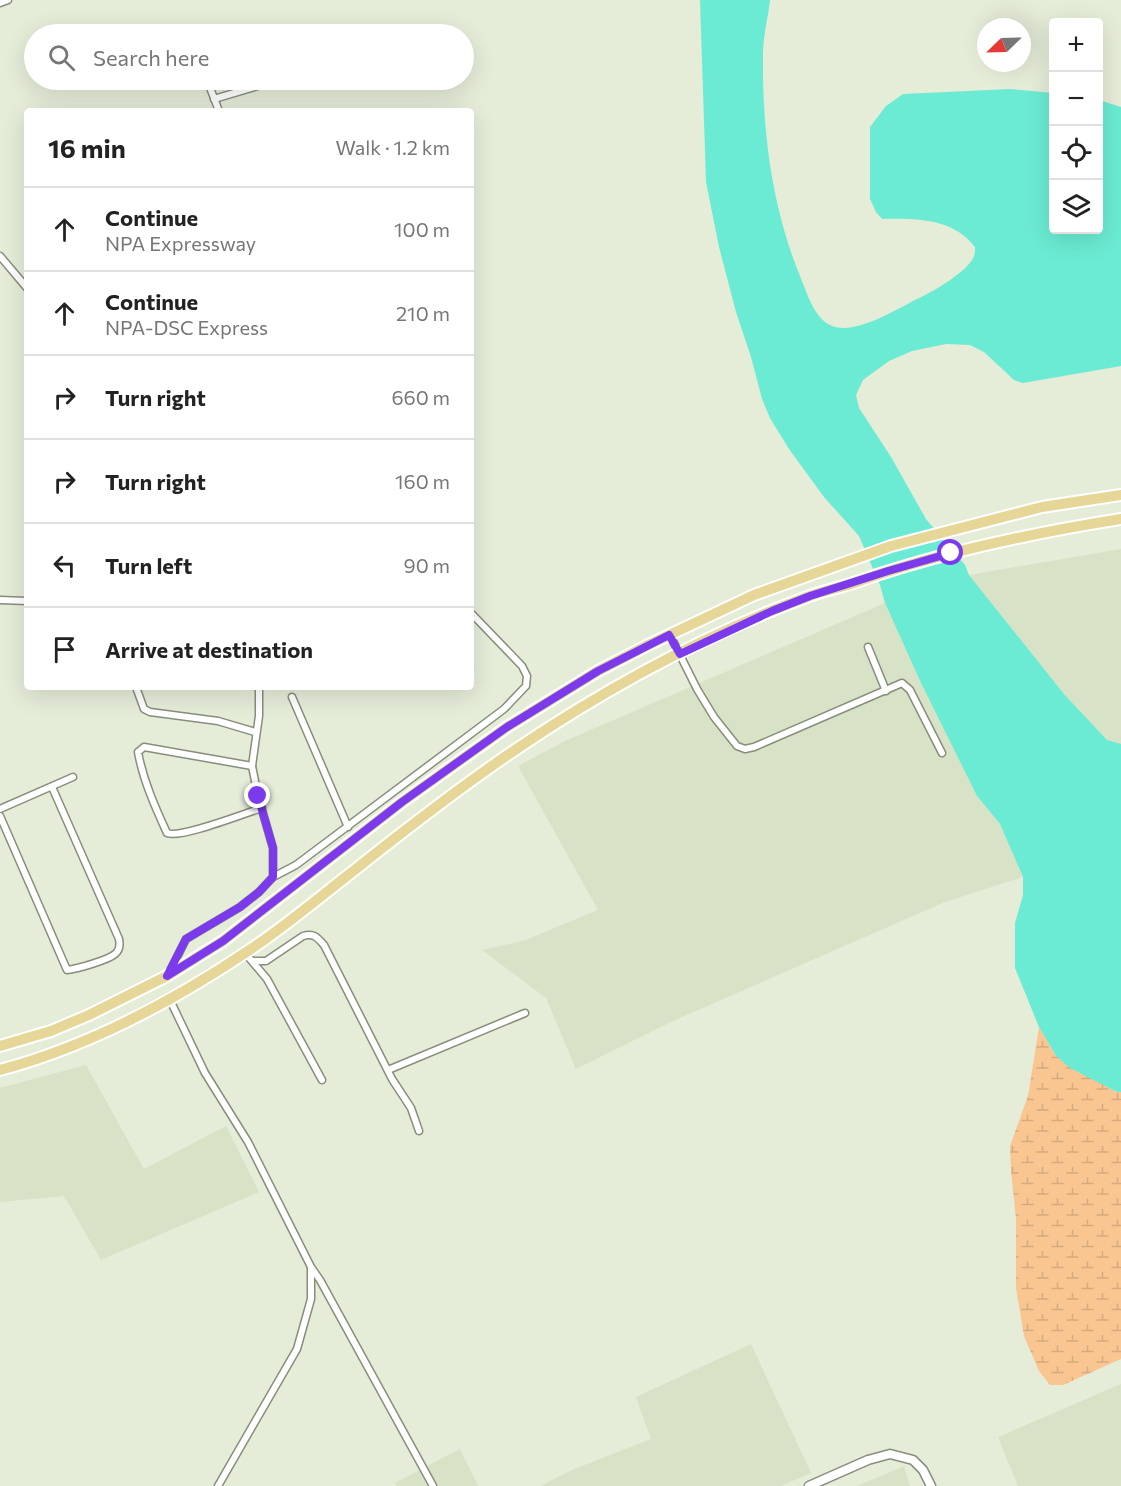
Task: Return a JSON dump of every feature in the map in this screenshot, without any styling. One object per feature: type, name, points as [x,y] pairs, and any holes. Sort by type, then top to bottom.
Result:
[{"type":"main road","points":[[0,1046],[70,1023],[130,996],[167,976],[223,941],[402,802],[507,727],[598,671],[669,635],[754,595],[846,561],[935,533],[1042,507],[1121,495]]},
{"type":"main road","points":[[0,1070],[99,1035],[249,957],[295,916],[512,751],[592,700],[680,654],[772,611],[888,571],[1019,536],[1121,519]]},
{"type":"street","points":[[0,3],[8,0]]},
{"type":"street","points":[[211,90],[218,108]]},
{"type":"street","points":[[214,99],[244,90]]},
{"type":"street","points":[[0,256],[24,284]]},
{"type":"street","points":[[0,600],[24,601]]},
{"type":"street","points":[[167,976],[186,939],[240,907],[273,877],[296,866],[504,709],[526,686],[527,676],[522,666],[474,616]]},
{"type":"street","points":[[669,635],[714,717],[737,746],[745,749],[753,747],[902,683],[907,686],[942,753]]},
{"type":"street","points":[[868,647],[886,691]]},
{"type":"street","points":[[137,690],[144,709],[150,712],[218,721],[255,732]]},
{"type":"street","points":[[259,690],[259,716],[252,766],[273,848],[273,877]]},
{"type":"street","points":[[292,698],[348,827]]},
{"type":"street","points":[[252,766],[144,747],[138,752],[143,773],[167,833],[172,835],[195,830],[262,808]]},
{"type":"street","points":[[0,809],[73,777]]},
{"type":"street","points":[[0,816],[67,970],[78,969],[115,954],[120,947],[119,939],[52,787]]},
{"type":"street","points":[[249,957],[266,961],[303,936],[316,935],[324,945],[388,1070],[411,1108],[419,1131]]},
{"type":"street","points":[[249,957],[267,979],[322,1080]]},
{"type":"street","points":[[171,999],[205,1073],[248,1142],[311,1267],[433,1486]]},
{"type":"street","points":[[388,1070],[525,1013]]},
{"type":"street","points":[[218,1486],[297,1349],[311,1299],[311,1267]]},
{"type":"street","points":[[809,1486],[890,1454],[913,1460],[924,1470],[931,1486]]},
{"type":"shaded area","points":[[1121,549],[1121,744],[1107,740],[1064,694],[969,575]]},
{"type":"shaded area","points":[[885,603],[920,681],[977,796],[1000,824],[1023,877],[945,902],[673,1021],[576,1069],[546,998],[482,950],[523,941],[598,910],[518,766],[565,741]]},
{"type":"shaded area","points":[[86,1065],[144,1169],[226,1126],[259,1192],[101,1260],[64,1196],[0,1202],[0,1088]]},
{"type":"shaded area","points":[[751,1344],[811,1473],[781,1486],[540,1486],[572,1470],[651,1439],[636,1397]]},
{"type":"shaded area","points":[[1121,1384],[1121,1486],[1018,1486],[998,1437]]},
{"type":"shaded area","points":[[460,1449],[478,1486],[397,1486],[395,1483]]},
{"type":"shaded area","points":[[904,1466],[910,1486],[857,1486]]},
{"type":"green space","points":[[1039,1027],[1056,1056],[1116,1092],[1121,1092],[1121,1359],[1063,1385],[1050,1385],[1039,1371],[1024,1336],[1016,1288],[1016,1219],[1010,1146],[1028,1096]]},
{"type":"water","points":[[700,0],[770,0],[763,47],[763,83],[767,141],[776,198],[792,254],[810,300],[821,318],[832,326],[852,327],[887,315],[949,281],[971,262],[974,255],[975,247],[966,237],[945,225],[920,220],[882,219],[876,212],[870,199],[870,127],[886,106],[903,94],[1010,89],[1049,93],[1049,234],[1103,234],[1103,101],[1121,107],[1121,366],[1023,383],[1014,380],[984,352],[970,345],[946,344],[912,351],[889,361],[863,380],[856,395],[859,408],[891,457],[926,519],[965,565],[969,575],[1064,694],[1107,740],[1121,744],[1121,1092],[1070,1068],[1056,1056],[1039,1027],[1015,968],[1015,923],[1023,895],[1023,877],[1000,824],[977,796],[920,681],[885,603],[880,585],[859,536],[824,497],[789,449],[770,418],[762,399],[736,312],[719,247],[706,182]]},
{"type":"route","points":[[258,796],[273,848],[273,877],[240,907],[186,939],[167,976],[259,915],[402,802],[507,727],[598,671],[669,635],[680,654],[722,633],[810,596],[951,553]]}]
